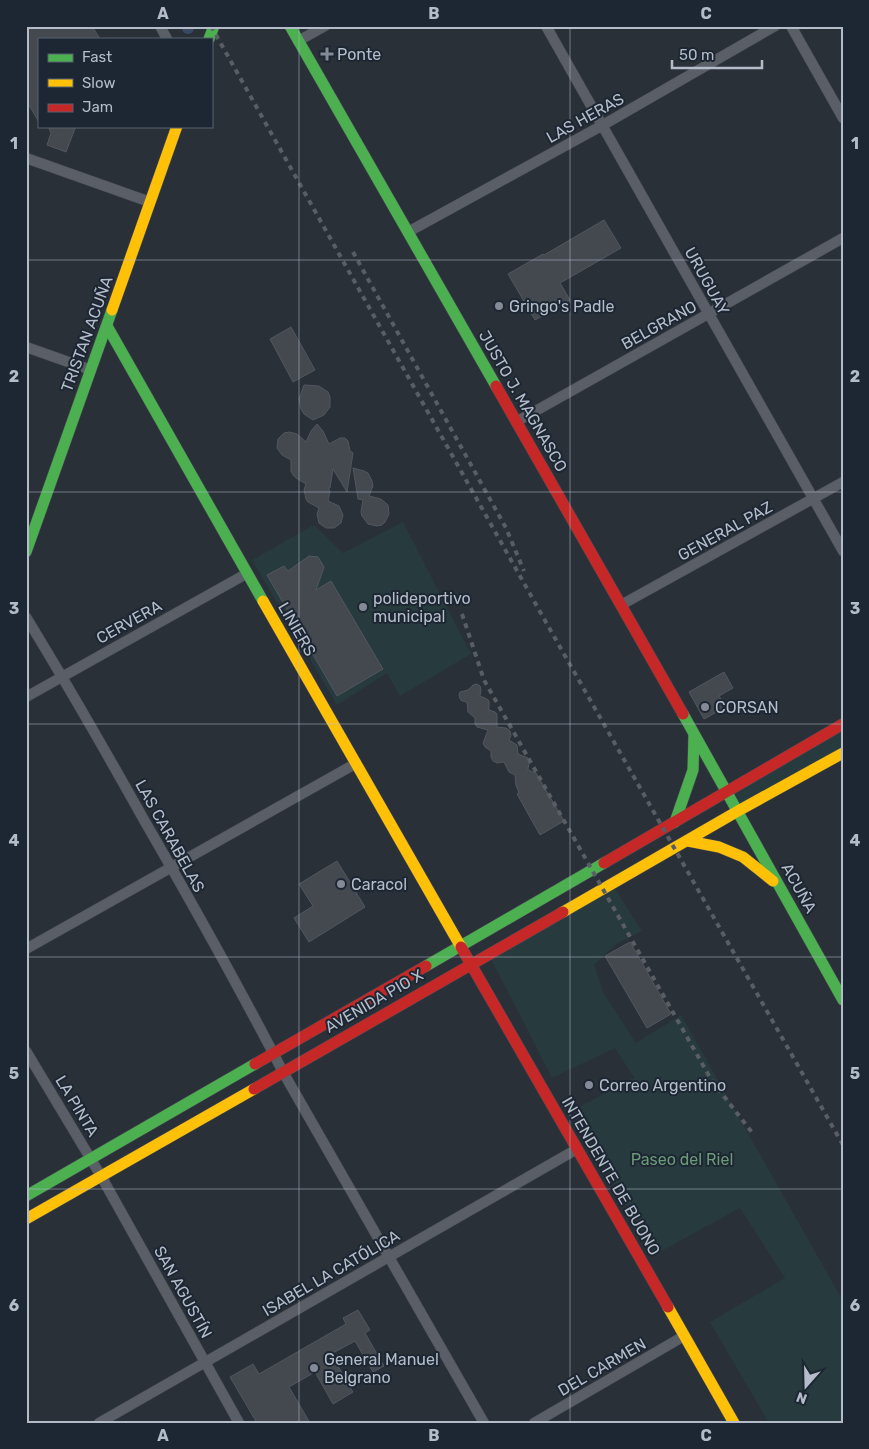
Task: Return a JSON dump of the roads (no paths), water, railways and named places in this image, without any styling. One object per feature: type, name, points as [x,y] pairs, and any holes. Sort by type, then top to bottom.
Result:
[{"type":"main road","points":[[208,38],[214,26]]},
{"type":"main road","name":"JUSTO J. MAGNASCO","points":[[290,26],[727,791]]},
{"type":"main road","name":"TRISTAN ACUÑA","points":[[28,544],[176,128]]},
{"type":"main road","name":"LINIERS","points":[[107,326],[246,574],[461,946]]},
{"type":"main road","name":"AVENIDA PIO X","points":[[26,1196],[843,724]]},
{"type":"main road","points":[[675,822],[693,770],[694,735]]},
{"type":"main road","name":"AVENIDA PIO X","points":[[26,1219],[738,811],[843,753]]},
{"type":"main road","name":"ACUÑA","points":[[727,791],[843,1000]]},
{"type":"main road","points":[[688,841],[719,847],[744,857],[780,886]]},
{"type":"main road","name":"INTENDENTE DE BUONO","points":[[461,946],[734,1423]]},
{"type":"street","points":[[160,26],[166,38]]},
{"type":"street","points":[[298,40],[325,26]]},
{"type":"street","name":"URUGUAY","points":[[546,26],[843,551]]},
{"type":"street","name":"LAS HERAS","points":[[408,232],[603,125],[774,26]]},
{"type":"street","points":[[791,26],[843,118]]},
{"type":"street","points":[[26,158],[150,202]]},
{"type":"street","name":"BELGRANO","points":[[516,422],[843,238]]},
{"type":"street","points":[[26,347],[91,370]]},
{"type":"street","name":"GENERAL PAZ","points":[[621,606],[843,482]]},
{"type":"street","name":"CERVERA","points":[[26,697],[246,574]]},
{"type":"street","name":"LAS CARABELAS","points":[[26,617],[63,676],[171,867],[283,1072],[484,1423]]},
{"type":"street","points":[[26,949],[355,764]]},
{"type":"street","name":"LA PINTA","points":[[26,1051],[101,1176]]},
{"type":"street","name":"ISABEL LA CATÓLICA","points":[[99,1423],[577,1149]]},
{"type":"street","name":"SAN AGUSTÍN","points":[[101,1176],[239,1423]]},
{"type":"street","name":"DEL CARMEN","points":[[534,1423],[684,1336]]},
{"type":"railway","points":[[211,26],[543,617],[843,1145]]},
{"type":"railway","points":[[353,252],[506,528],[524,571]]},
{"type":"railway","points":[[462,614],[484,680],[712,1081],[754,1135]]},
{"type":"place","name":"Ponte","points":[[327,54]]},
{"type":"place","name":"Gringo's Padle","points":[[499,306]]},
{"type":"place","name":"polideportivo municipal","points":[[363,607]]},
{"type":"place","name":"CORSAN","points":[[705,707]]},
{"type":"place","name":"Caracol","points":[[341,884]]},
{"type":"place","name":"Correo Argentino","points":[[589,1085]]},
{"type":"place","name":"General Manuel Belgrano","points":[[314,1368]]},
{"type":"park label","name":"Paseo del Riel","points":[[682,1159]]}]
